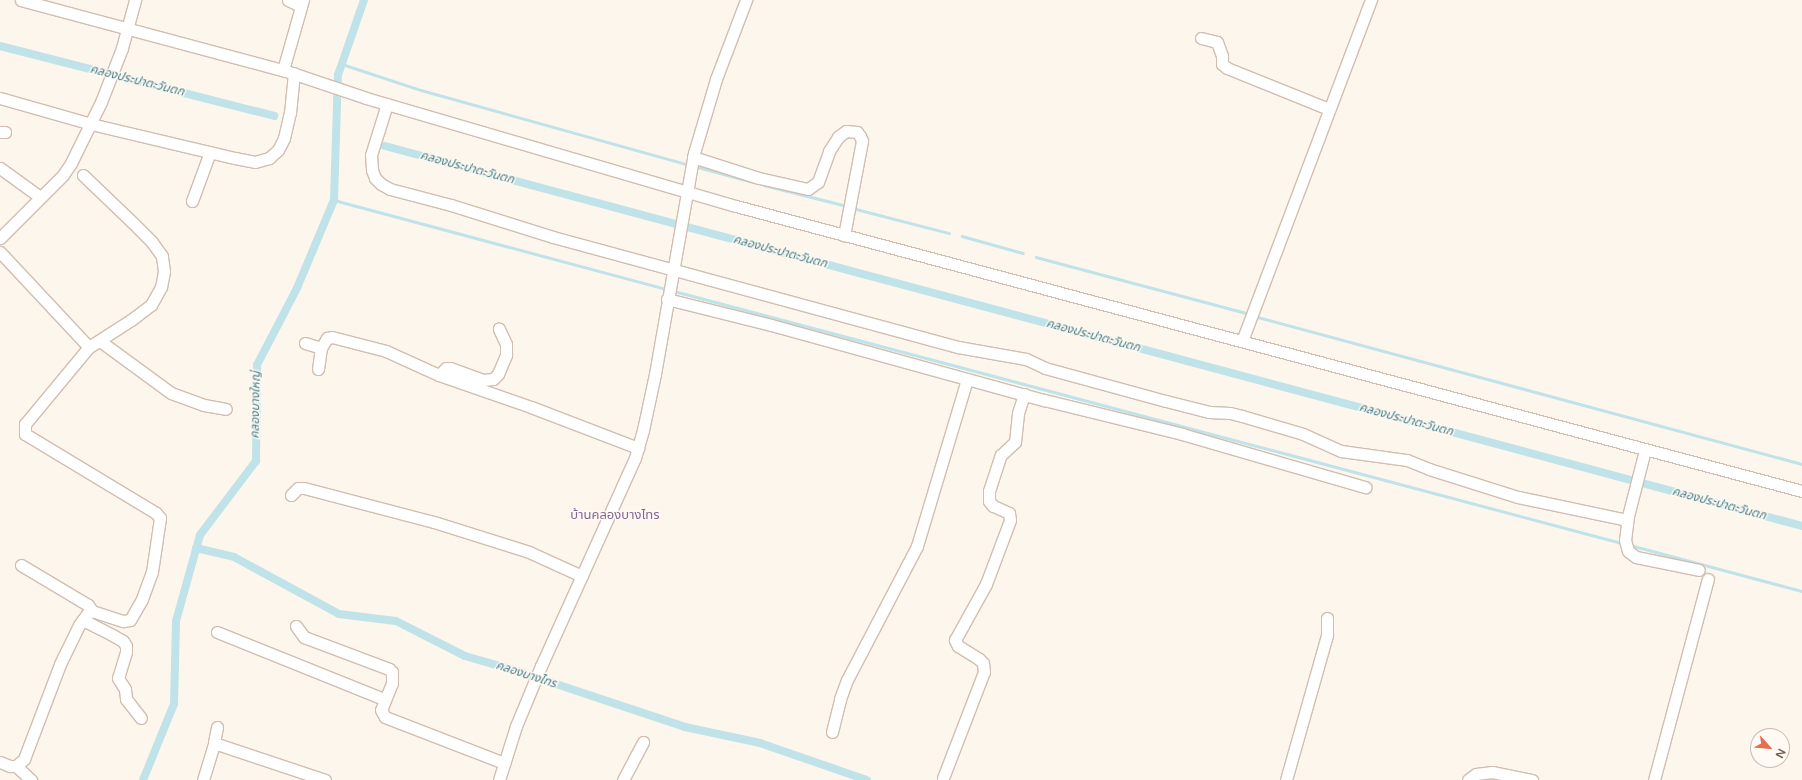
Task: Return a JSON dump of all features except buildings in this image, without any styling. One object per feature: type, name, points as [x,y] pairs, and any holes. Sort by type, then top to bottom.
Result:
[{"type":"street","points":[[22,0],[288,72],[366,98],[686,192],[1242,341],[1644,454],[1802,491]]},
{"type":"street","points":[[0,238],[63,175],[77,169],[91,124],[122,48],[134,0]]},
{"type":"street","points":[[0,98],[91,124],[210,152],[255,162],[269,158],[278,150],[284,138],[290,113],[288,72],[302,3],[288,0]]},
{"type":"street","points":[[499,780],[541,666],[612,513],[638,448],[652,388],[692,163],[716,79],[746,0]]},
{"type":"street","points":[[1242,341],[1371,0]]},
{"type":"street","points":[[1201,38],[1217,42],[1222,56],[1222,64],[1227,68],[1329,109]]},
{"type":"street","points":[[387,104],[371,155],[372,170],[381,184],[390,189],[452,206],[553,237],[958,347],[1026,359],[1045,368],[1209,412],[1230,413],[1242,416],[1303,434],[1341,451],[1407,460],[1428,469],[1518,497],[1628,518]]},
{"type":"street","points":[[692,163],[808,189],[818,182],[829,151],[838,137],[846,131],[857,132],[862,141],[844,235]]},
{"type":"street","points":[[192,201],[210,152]]},
{"type":"street","points":[[0,168],[40,197]]},
{"type":"street","points":[[21,565],[88,604],[92,611],[123,621],[130,620],[142,599],[152,572],[160,518],[156,513],[25,434],[25,424],[89,347],[100,341],[151,305],[161,287],[164,261],[152,242],[77,169]]},
{"type":"street","points":[[0,252],[89,347]]},
{"type":"street","points":[[668,293],[967,379],[1182,434],[1364,487]]},
{"type":"street","points":[[439,375],[446,368],[450,368],[483,380],[493,379],[498,374],[506,355],[506,344],[499,329]]},
{"type":"street","points":[[318,369],[321,348],[326,338],[332,337],[342,339],[386,351],[439,375],[524,404],[638,448]]},
{"type":"street","points":[[100,341],[171,393],[204,405],[226,409]]},
{"type":"street","points":[[304,343],[321,348]]},
{"type":"street","points":[[832,732],[840,699],[847,680],[917,546],[967,379]]},
{"type":"street","points":[[943,778],[984,672],[983,663],[958,646],[955,640],[986,584],[1010,520],[1009,513],[993,506],[989,502],[989,491],[1001,455],[1015,442],[1018,413],[1024,394]]},
{"type":"street","points":[[1644,454],[1628,518],[1625,540],[1628,551],[1631,554],[1699,570]]},
{"type":"street","points":[[291,495],[298,488],[304,488],[434,522],[530,552],[582,576]]},
{"type":"street","points":[[1654,780],[1708,579]]},
{"type":"street","points":[[0,762],[10,766],[16,766],[24,759],[60,664],[83,620],[92,611]]},
{"type":"street","points":[[1286,780],[1327,634],[1327,618]]},
{"type":"street","points":[[83,620],[123,641],[126,646],[126,652],[118,678],[125,689],[126,699],[141,718]]},
{"type":"street","points":[[296,626],[304,637],[388,669],[393,677],[384,699],[381,710],[382,714],[393,721],[504,763]]},
{"type":"street","points":[[216,632],[384,699]]},
{"type":"street","points":[[203,780],[217,727]]},
{"type":"street","points":[[214,742],[325,780]]},
{"type":"street","points":[[623,780],[643,742]]},
{"type":"street","points":[[16,766],[31,780]]},
{"type":"street","points":[[1468,780],[1476,774],[1492,772],[1532,780]]},
{"type":"waterway","name":"คลองบางใหญ่","points":[[143,780],[174,704],[176,621],[200,535],[256,461],[257,365],[297,288],[334,200],[338,75],[364,0]]},
{"type":"waterway","name":"คลองประปาตะวันตก","points":[[0,46],[274,116]]},
{"type":"waterway","points":[[342,64],[421,90],[690,165]]},
{"type":"waterway","name":"คลองประปาตะวันตก","points":[[385,146],[1802,526]]},
{"type":"waterway","points":[[694,166],[753,182]]},
{"type":"waterway","points":[[764,185],[843,205]]},
{"type":"waterway","points":[[334,200],[667,289]]},
{"type":"waterway","points":[[856,209],[949,233]]},
{"type":"waterway","points":[[962,236],[1023,253]]},
{"type":"waterway","points":[[1036,257],[1250,314]]},
{"type":"waterway","points":[[674,291],[1622,543]]},
{"type":"waterway","points":[[1254,316],[1802,464]]},
{"type":"waterway","points":[[1630,545],[1802,591]]},
{"type":"waterway","name":"คลองบางไทร","points":[[196,548],[234,557],[339,614],[396,621],[465,656],[517,671],[685,727],[760,743],[867,780]]},
{"type":"district","name":"บ้านคลองบางไทร","points":[[615,515]]}]
